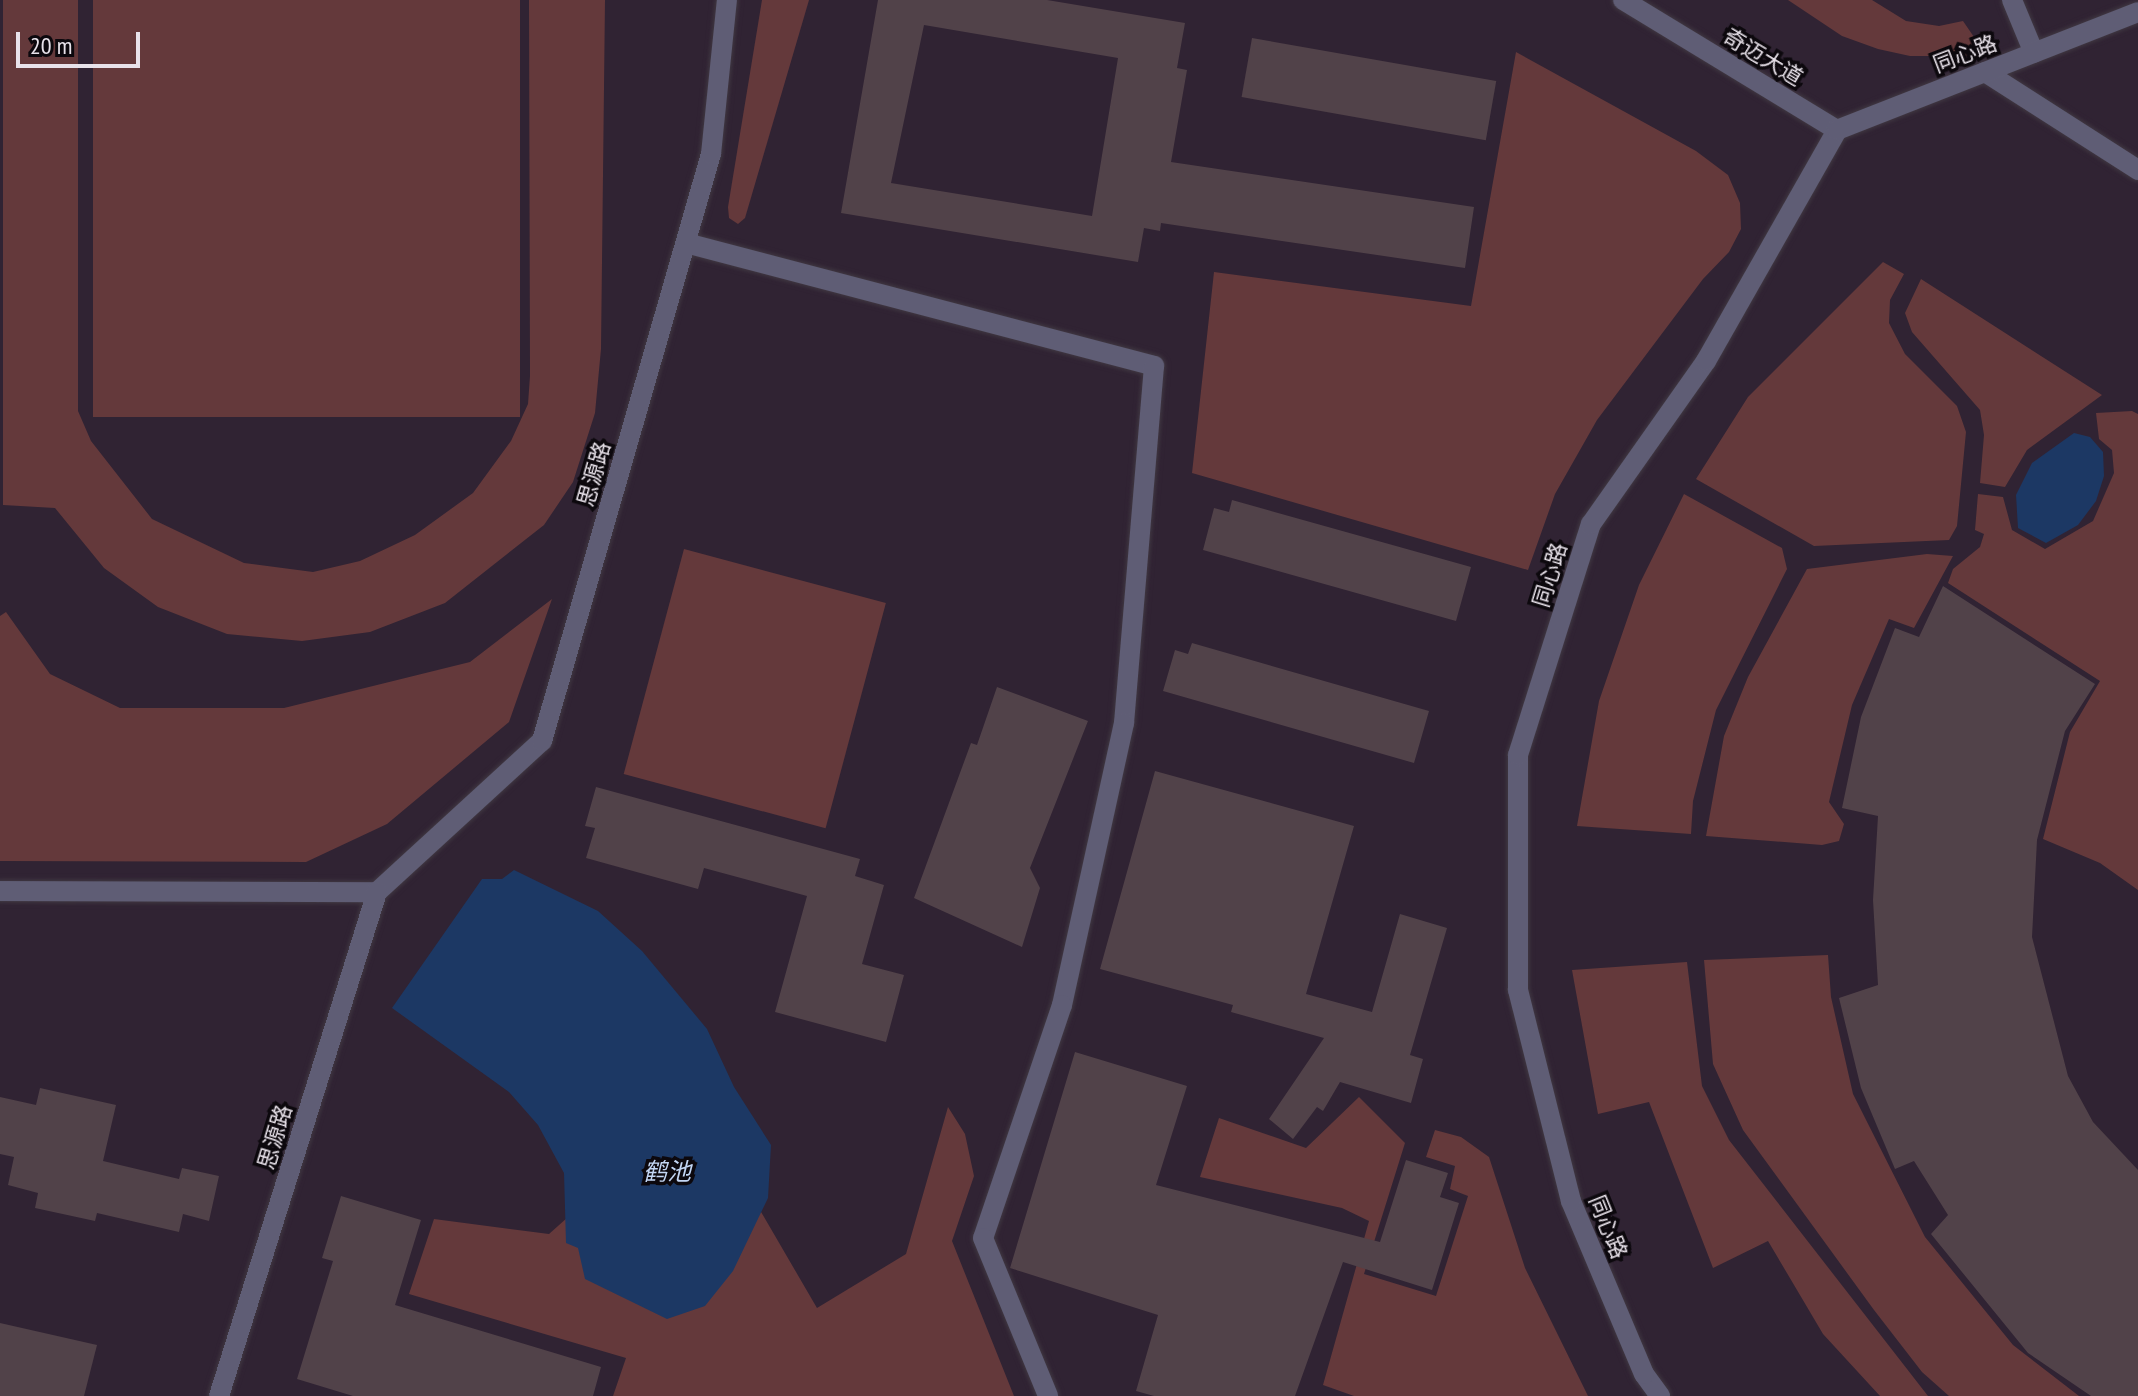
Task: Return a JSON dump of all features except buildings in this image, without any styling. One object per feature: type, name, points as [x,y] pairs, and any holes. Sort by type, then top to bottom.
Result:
[{"type":"street","name":"思源路","points":[[219,1396],[377,892],[542,741],[711,154],[727,0]]},
{"type":"street","name":"奇迈大道","points":[[1623,0],[1837,130]]},
{"type":"street","points":[[2012,0],[2034,53]]},
{"type":"street","name":"同心路","points":[[1660,1396],[1644,1374],[1571,1201],[1518,990],[1518,755],[1591,524],[1706,361],[1837,130],[2138,12]]},
{"type":"street","points":[[1985,72],[2138,170]]},
{"type":"street","points":[[686,243],[1154,366],[1124,723],[1062,1005],[983,1238],[1048,1396]]},
{"type":"street","points":[[0,891],[377,892]]},
{"type":"shaded area","points":[[0,0],[2138,0],[2138,1396],[0,1396]]},
{"type":"shaded area","points":[[3,0],[78,0],[78,411],[91,441],[152,519],[244,563],[313,572],[360,561],[415,535],[473,493],[511,441],[528,404],[530,376],[529,0],[605,0],[601,349],[595,413],[573,482],[544,525],[445,603],[370,632],[302,641],[227,634],[158,607],[104,568],[55,508],[3,505]]},
{"type":"shaded area","points":[[93,0],[520,0],[520,417],[93,417]]},
{"type":"shaded area","points":[[762,0],[809,0],[745,218],[738,224],[729,218],[728,207]]},
{"type":"shaded area","points":[[1788,0],[1872,0],[1906,21],[1939,26],[1963,21],[1987,56],[1910,56],[1878,49],[1842,36]]},
{"type":"shaded area","points":[[1516,52],[1696,151],[1728,175],[1740,203],[1741,229],[1729,252],[1703,279],[1597,420],[1555,494],[1528,570],[1192,473],[1214,272],[1471,306]]},
{"type":"shaded area","points":[[1883,262],[1904,274],[1890,300],[1889,323],[1905,354],[1957,406],[1966,432],[1957,526],[1949,540],[1814,546],[1696,479],[1748,397]]},
{"type":"shaded area","points":[[1921,279],[2102,395],[2027,450],[2005,487],[1980,483],[1984,435],[1980,410],[1912,332],[1905,313]]},
{"type":"shaded area","points":[[2132,411],[2138,414],[2138,890],[2100,863],[2043,839],[2070,732],[2100,681],[1948,583],[1953,569],[1980,547],[1984,534],[1975,530],[1978,494],[2003,497],[2012,530],[2045,549],[2093,521],[2114,473],[2112,450],[2099,439],[2096,413]]},
{"type":"shaded area","points":[[1684,494],[1782,548],[1787,569],[1716,710],[1693,801],[1691,834],[1577,826],[1599,701],[1639,585]]},
{"type":"shaded area","points":[[684,549],[886,603],[826,828],[624,774]]},
{"type":"shaded area","points":[[1927,554],[1953,556],[1914,628],[1889,619],[1852,705],[1829,802],[1844,824],[1839,841],[1822,845],[1706,836],[1724,736],[1748,677],[1807,569]]},
{"type":"shaded area","points":[[552,599],[509,722],[387,824],[306,862],[0,861],[0,616],[6,612],[50,674],[120,708],[284,708],[470,662]]},
{"type":"shaded area","points":[[1828,955],[1831,997],[1853,1094],[1925,1237],[2013,1345],[2079,1396],[1949,1396],[1922,1372],[1743,1130],[1713,1064],[1704,960]]},
{"type":"shaded area","points":[[1687,962],[1702,1086],[1729,1140],[1928,1396],[1880,1396],[1823,1334],[1768,1241],[1713,1268],[1649,1102],[1598,1114],[1572,970]]},
{"type":"shaded area","points":[[1359,1097],[1405,1143],[1364,1274],[1436,1296],[1468,1196],[1450,1189],[1455,1166],[1426,1157],[1435,1130],[1461,1137],[1489,1157],[1525,1268],[1588,1396],[1354,1396],[1323,1385],[1369,1221],[1342,1208],[1200,1177],[1219,1118],[1306,1148]]},
{"type":"shaded area","points":[[697,1102],[817,1308],[906,1254],[948,1107],[965,1134],[974,1176],[952,1241],[1014,1396],[613,1396],[626,1358],[409,1294],[434,1219],[549,1234]]},
{"type":"water","points":[[2074,433],[2090,437],[2103,452],[2104,476],[2096,501],[2078,525],[2046,543],[2018,528],[2016,495],[2032,463]]},
{"type":"water","name":"鹤池","points":[[514,870],[598,911],[642,951],[707,1029],[734,1087],[771,1145],[768,1198],[733,1271],[705,1306],[667,1319],[585,1279],[578,1248],[566,1243],[564,1173],[538,1125],[509,1092],[392,1008],[482,879],[502,879]]}]
